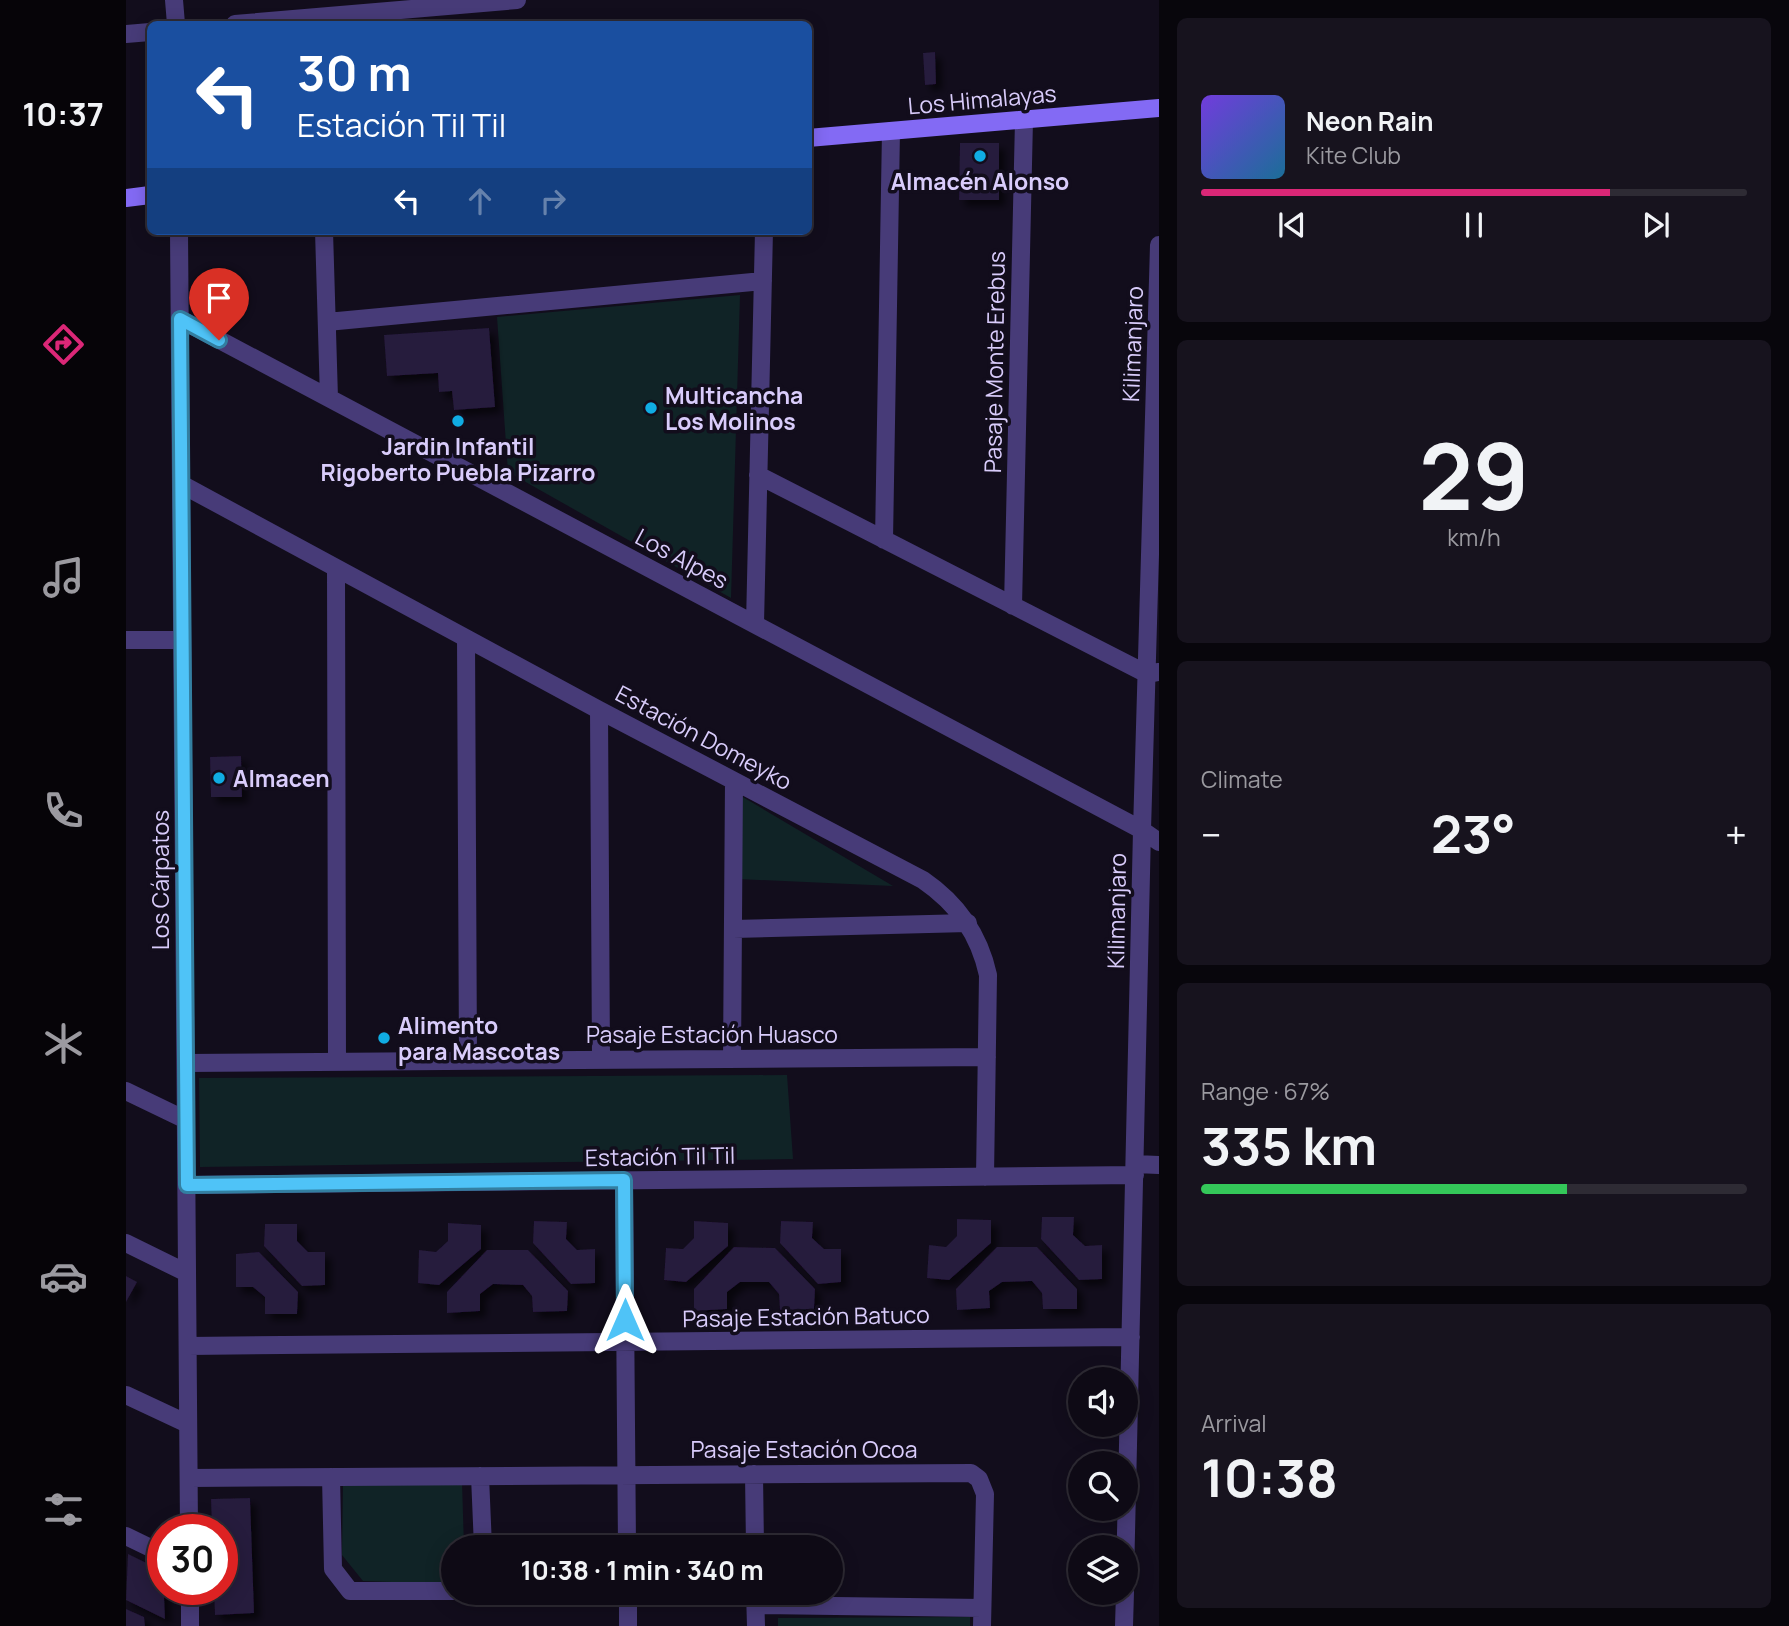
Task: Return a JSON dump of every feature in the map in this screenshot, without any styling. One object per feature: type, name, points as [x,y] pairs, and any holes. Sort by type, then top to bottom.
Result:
[{"type":"street","points":[[174,0],[176,21]]},
{"type":"street","points":[[270,21],[517,0]]},
{"type":"street","points":[[126,34],[147,32]]},
{"type":"street","name":"Los Himalayas","points":[[812,138],[1159,108]]},
{"type":"street","name":"Pasaje Monte Erebus","points":[[1013,606],[1024,120]]},
{"type":"street","points":[[884,540],[891,131]]},
{"type":"street","points":[[126,198],[147,195]]},
{"type":"street","name":"Los Cárpatos","points":[[179,235],[189,1514]]},
{"type":"street","points":[[324,235],[328,398]]},
{"type":"street","points":[[755,624],[764,235]]},
{"type":"street","name":"Kilimanjaro","points":[[1126,1535],[1142,830],[1153,673],[1159,245]]},
{"type":"street","points":[[327,322],[763,281]]},
{"type":"street","name":"Los Alpes","points":[[180,319],[1142,830],[1159,842]]},
{"type":"street","points":[[758,475],[1013,606],[1153,673]]},
{"type":"street","name":"Estación Domeyko","points":[[181,484],[599,710],[923,880],[947,897],[968,923],[979,945],[988,975],[985,1177]]},
{"type":"street","points":[[336,568],[337,1062]]},
{"type":"street","points":[[466,638],[468,1060]]},
{"type":"street","points":[[126,640],[182,640]]},
{"type":"street","points":[[599,710],[601,1060]]},
{"type":"street","points":[[732,1059],[734,780]]},
{"type":"street","points":[[733,929],[968,923]]},
{"type":"street","name":"Pasaje Estación Huasco","points":[[186,1063],[987,1057]]},
{"type":"street","points":[[126,1091],[186,1120]]},
{"type":"street","name":"Estación Til Til","points":[[187,1185],[985,1177],[1135,1170],[1159,1165]]},
{"type":"street","points":[[624,1180],[627,1535]]},
{"type":"street","points":[[126,1243],[187,1273]]},
{"type":"street","name":"Pasaje Estación Batuco","points":[[188,1346],[1131,1338]]},
{"type":"street","points":[[126,1395],[188,1424]]},
{"type":"street","name":"Pasaje Estación Ocoa","points":[[189,1478],[971,1473],[979,1479],[985,1494],[982,1617]]},
{"type":"street","points":[[754,1474],[755,1535]]},
{"type":"street","points":[[331,1476],[333,1569],[349,1591],[441,1591]]},
{"type":"street","points":[[480,1476],[482,1535]]},
{"type":"street","points":[[126,1536],[147,1546]]},
{"type":"street","points":[[190,1605],[190,1626]]},
{"type":"street","points":[[628,1605],[628,1626]]},
{"type":"street","points":[[755,1605],[756,1626]]},
{"type":"street","points":[[831,1605],[982,1617]]},
{"type":"street","points":[[1124,1626],[1125,1605]]},
{"type":"green space","points":[[740,295],[731,598],[508,472],[497,317]]},
{"type":"green space","points":[[741,796],[893,886],[738,879]]},
{"type":"green space","points":[[787,1075],[793,1159],[200,1167],[199,1078]]},
{"type":"green space","points":[[462,1482],[464,1535],[441,1535],[441,1584],[363,1581],[342,1555],[343,1483]]},
{"type":"green space","points":[[970,1617],[970,1626],[778,1626],[778,1618]]},
{"type":"building","points":[[935,52],[936,84],[925,85],[923,53]]},
{"type":"building","points":[[960,143],[999,143],[999,200],[959,200]]},
{"type":"building","points":[[489,328],[495,407],[454,410],[452,391],[439,392],[438,373],[387,376],[384,335]]},
{"type":"building","points":[[241,756],[242,797],[211,797],[210,757]]},
{"type":"building","points":[[1042,1217],[1074,1217],[1073,1235],[1085,1246],[1102,1245],[1102,1279],[1079,1280],[1041,1239]]},
{"type":"building","points":[[957,1219],[991,1220],[991,1243],[949,1280],[927,1278],[929,1245],[946,1247],[957,1236]]},
{"type":"building","points":[[534,1221],[567,1222],[566,1239],[577,1250],[595,1249],[595,1283],[571,1284],[533,1243]]},
{"type":"building","points":[[694,1221],[728,1223],[728,1246],[686,1282],[664,1280],[666,1248],[683,1249],[694,1238]]},
{"type":"building","points":[[781,1221],[813,1222],[812,1238],[824,1249],[841,1249],[841,1282],[818,1284],[780,1243]]},
{"type":"building","points":[[448,1223],[481,1225],[481,1249],[439,1285],[418,1283],[419,1250],[436,1252],[448,1241]]},
{"type":"building","points":[[265,1224],[297,1224],[297,1241],[308,1252],[325,1252],[325,1285],[302,1286],[264,1246]]},
{"type":"building","points":[[734,1247],[775,1248],[815,1289],[814,1309],[780,1310],[779,1294],[769,1282],[740,1282],[727,1292],[727,1309],[694,1311],[694,1289]]},
{"type":"building","points":[[997,1247],[1037,1247],[1077,1289],[1077,1309],[1043,1309],[1042,1293],[1032,1281],[1002,1282],[989,1291],[990,1308],[957,1310],[956,1289]]},
{"type":"building","points":[[487,1250],[528,1250],[568,1291],[567,1311],[533,1312],[532,1296],[523,1285],[493,1284],[480,1294],[480,1311],[447,1313],[447,1292]]},
{"type":"building","points":[[259,1252],[298,1292],[297,1314],[265,1314],[265,1297],[253,1287],[236,1287],[236,1254]]},
{"type":"building","points":[[126,1276],[137,1282],[126,1302]]},
{"type":"building","points":[[250,1498],[254,1613],[215,1615],[215,1605],[238,1605],[238,1514],[211,1514],[211,1499]]},
{"type":"building","points":[[128,1554],[147,1563],[147,1605],[164,1605],[165,1619],[126,1600]]},
{"type":"building","points":[[126,1609],[144,1617],[145,1626],[126,1626]]},
{"type":"place","name":"Almacén Alonso","points":[[980,156]]},
{"type":"place","name":"Multicancha Los Molinos","points":[[651,408]]},
{"type":"place","name":"Jardin Infantil Rigoberto Puebla Pizarro","points":[[458,421]]},
{"type":"place","name":"Almacen","points":[[219,778]]},
{"type":"place","name":"Alimento para Mascotas","points":[[384,1038]]},
{"type":"route","points":[[219,340],[180,319],[187,1185],[624,1180],[625,1320]]}]
